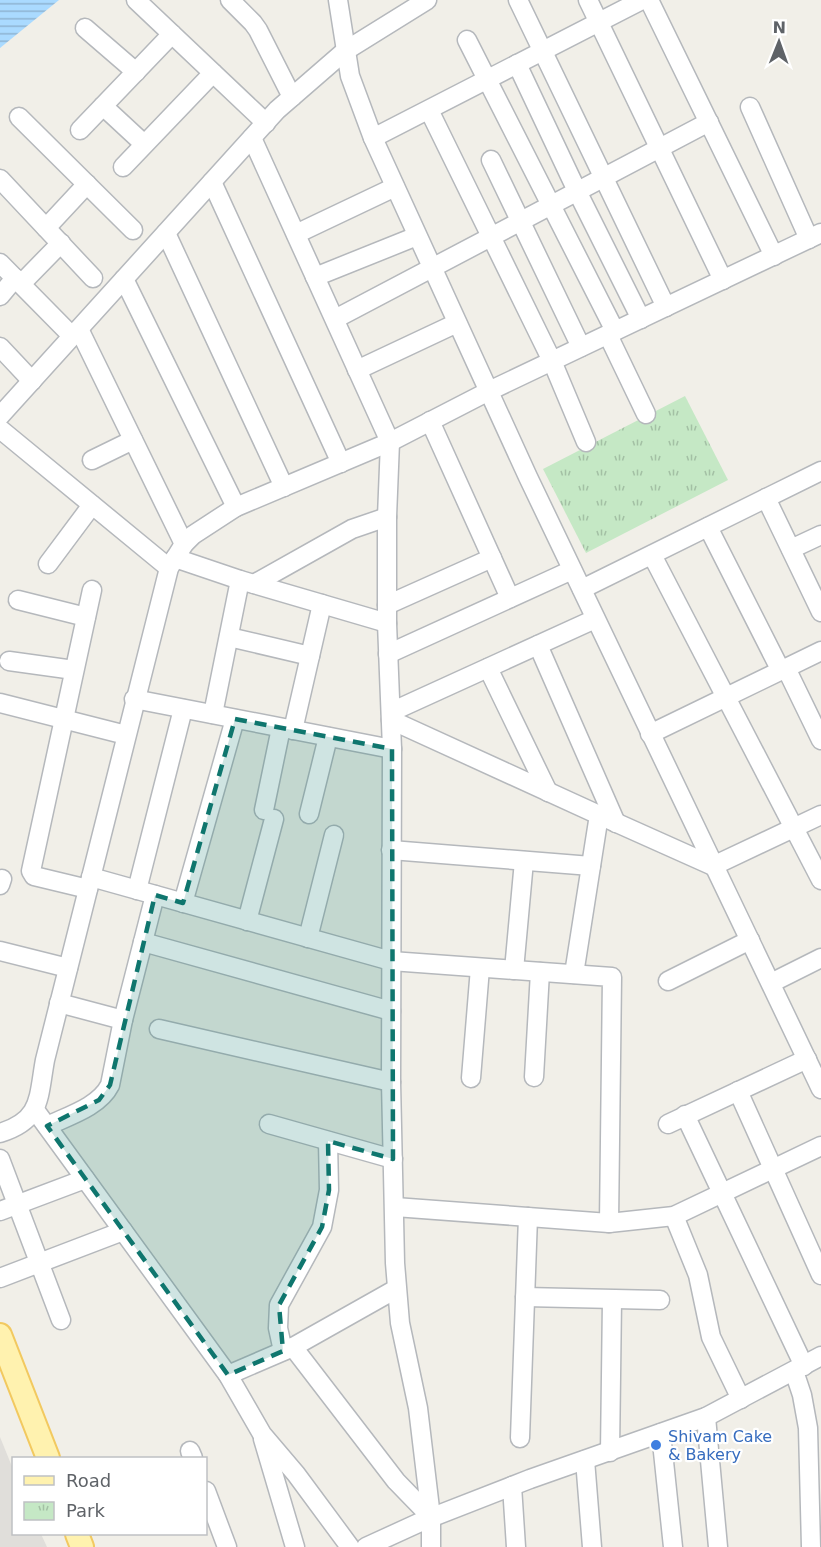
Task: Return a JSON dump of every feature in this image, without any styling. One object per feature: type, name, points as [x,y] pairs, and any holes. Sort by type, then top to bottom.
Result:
[{"type":"main road","points":[[0,1335],[48,1457]]},
{"type":"street","points":[[136,0],[266,123]]},
{"type":"street","points":[[230,0],[258,30],[292,97]]},
{"type":"street","points":[[338,0],[350,76],[373,138],[595,619],[821,1089]]},
{"type":"street","points":[[4,404],[32,381],[252,138],[292,97],[345,51],[426,0]]},
{"type":"street","points":[[518,0],[666,307]]},
{"type":"street","points":[[588,0],[723,280]]},
{"type":"street","points":[[373,138],[642,0]]},
{"type":"street","points":[[649,0],[774,256]]},
{"type":"street","points":[[85,28],[136,72]]},
{"type":"street","points":[[80,130],[172,34]]},
{"type":"street","points":[[467,40],[551,205],[646,414]]},
{"type":"street","points":[[517,64],[641,319]]},
{"type":"street","points":[[123,167],[213,72]]},
{"type":"street","points":[[103,106],[144,144]]},
{"type":"street","points":[[0,1133],[21,1125],[35,1110],[45,1060],[134,699],[176,557],[193,535],[236,507],[390,442],[489,391],[815,236],[750,107]]},
{"type":"street","points":[[429,110],[552,362],[586,442]]},
{"type":"street","points":[[20,117],[133,230]]},
{"type":"street","points":[[334,319],[709,122]]},
{"type":"street","points":[[252,138],[390,442],[387,614],[392,749],[391,1082],[396,1288],[400,1323],[416,1393],[431,1517],[431,1547]]},
{"type":"street","points":[[490,160],[581,347]]},
{"type":"street","points":[[0,179],[93,278]]},
{"type":"street","points":[[212,182],[341,463]]},
{"type":"street","points":[[46,228],[87,184]]},
{"type":"street","points":[[296,234],[396,187]]},
{"type":"street","points":[[166,233],[284,487]]},
{"type":"street","points":[[315,277],[417,236]]},
{"type":"street","points":[[0,296],[61,243]]},
{"type":"street","points":[[0,263],[75,333],[133,440],[176,557]]},
{"type":"street","points":[[124,279],[236,507]]},
{"type":"street","points":[[357,370],[457,323]]},
{"type":"street","points":[[0,347],[32,381]]},
{"type":"street","points":[[430,421],[510,598]]},
{"type":"street","points":[[0,429],[92,505],[176,557],[247,582],[322,604],[387,614],[492,558]]},
{"type":"street","points":[[92,460],[133,440]]},
{"type":"street","points":[[582,590],[821,471]]},
{"type":"street","points":[[766,498],[821,612]]},
{"type":"street","points":[[48,564],[92,505]]},
{"type":"street","points":[[213,714],[229,637],[247,582],[352,529],[387,517]]},
{"type":"street","points":[[708,527],[821,740]]},
{"type":"street","points":[[791,549],[821,535]]},
{"type":"street","points":[[652,555],[821,880]]},
{"type":"street","points":[[388,654],[572,570]]},
{"type":"street","points":[[92,590],[31,871],[34,876],[42,879],[137,890],[391,961],[612,977],[609,1223]]},
{"type":"street","points":[[18,600],[86,617]]},
{"type":"street","points":[[247,921],[287,729],[310,656],[322,604]]},
{"type":"street","points":[[391,716],[595,619]]},
{"type":"street","points":[[229,637],[310,656]]},
{"type":"street","points":[[538,645],[616,823]]},
{"type":"street","points":[[650,734],[821,651]]},
{"type":"street","points":[[9,661],[74,670]]},
{"type":"street","points":[[488,668],[548,792]]},
{"type":"street","points":[[134,699],[392,749]]},
{"type":"street","points":[[0,703],[126,735]]},
{"type":"street","points":[[137,890],[183,709]]},
{"type":"street","points":[[391,716],[599,816],[713,866],[821,815]]},
{"type":"street","points":[[183,903],[235,719]]},
{"type":"street","points":[[309,814],[328,737]]},
{"type":"street","points":[[574,974],[599,816]]},
{"type":"street","points":[[308,938],[334,835]]},
{"type":"street","points":[[391,850],[591,866]]},
{"type":"street","points":[[514,970],[524,861]]},
{"type":"street","points":[[47,1126],[99,1100],[106,1094],[155,895]]},
{"type":"street","points":[[668,981],[750,940]]},
{"type":"street","points":[[143,942],[391,1011]]},
{"type":"street","points":[[0,951],[68,968]]},
{"type":"street","points":[[771,983],[821,958]]},
{"type":"street","points":[[471,1078],[480,968]]},
{"type":"street","points":[[534,1077],[540,972]]},
{"type":"street","points":[[60,1003],[123,1020]]},
{"type":"street","points":[[159,1029],[391,1082]]},
{"type":"street","points":[[668,1124],[807,1059]]},
{"type":"street","points":[[738,1091],[821,1275]]},
{"type":"street","points":[[35,1110],[228,1375],[262,1434],[296,1474],[350,1547]]},
{"type":"street","points":[[685,1116],[722,1192],[799,1368],[808,1428],[811,1547]]},
{"type":"street","points":[[269,1124],[393,1159]]},
{"type":"street","points":[[328,1141],[329,1190],[322,1227],[279,1305],[278,1328],[288,1349],[396,1481],[431,1517]]},
{"type":"street","points":[[395,1207],[609,1223],[674,1216],[821,1146]]},
{"type":"street","points":[[0,1159],[9,1208],[39,1263],[61,1320]]},
{"type":"street","points":[[9,1208],[86,1179]]},
{"type":"street","points":[[674,1216],[698,1275],[711,1336],[741,1399]]},
{"type":"street","points":[[520,1438],[528,1217]]},
{"type":"street","points":[[0,1278],[123,1231]]},
{"type":"street","points":[[228,1375],[288,1349],[396,1288]]},
{"type":"street","points":[[525,1297],[660,1300]]},
{"type":"street","points":[[610,1452],[612,1300]]},
{"type":"street","points":[[366,1547],[431,1517],[512,1486],[706,1417],[821,1356]]},
{"type":"street","points":[[706,1417],[718,1547]]},
{"type":"street","points":[[662,1433],[673,1547]]},
{"type":"street","points":[[262,1434],[295,1547]]},
{"type":"street","points":[[585,1460],[592,1547]]},
{"type":"street","points":[[512,1486],[516,1547]]},
{"type":"street","points":[[207,1494],[226,1547]]},
{"type":"highlighted area","points":[[235,719],[392,749],[393,1159],[328,1141],[329,1190],[322,1227],[279,1305],[283,1351],[228,1375],[47,1126],[99,1100],[110,1085],[155,895],[183,903]]},
{"type":"shaded area","points":[[0,1437],[12,1467],[12,1535],[41,1535],[47,1547],[0,1547]]},
{"type":"green space","points":[[685,396],[728,480],[586,553],[543,469]]},
{"type":"water","points":[[0,0],[59,0],[0,48]]},
{"type":"place","name":"Shivam Cake & Bakery","points":[[656,1445]]}]
